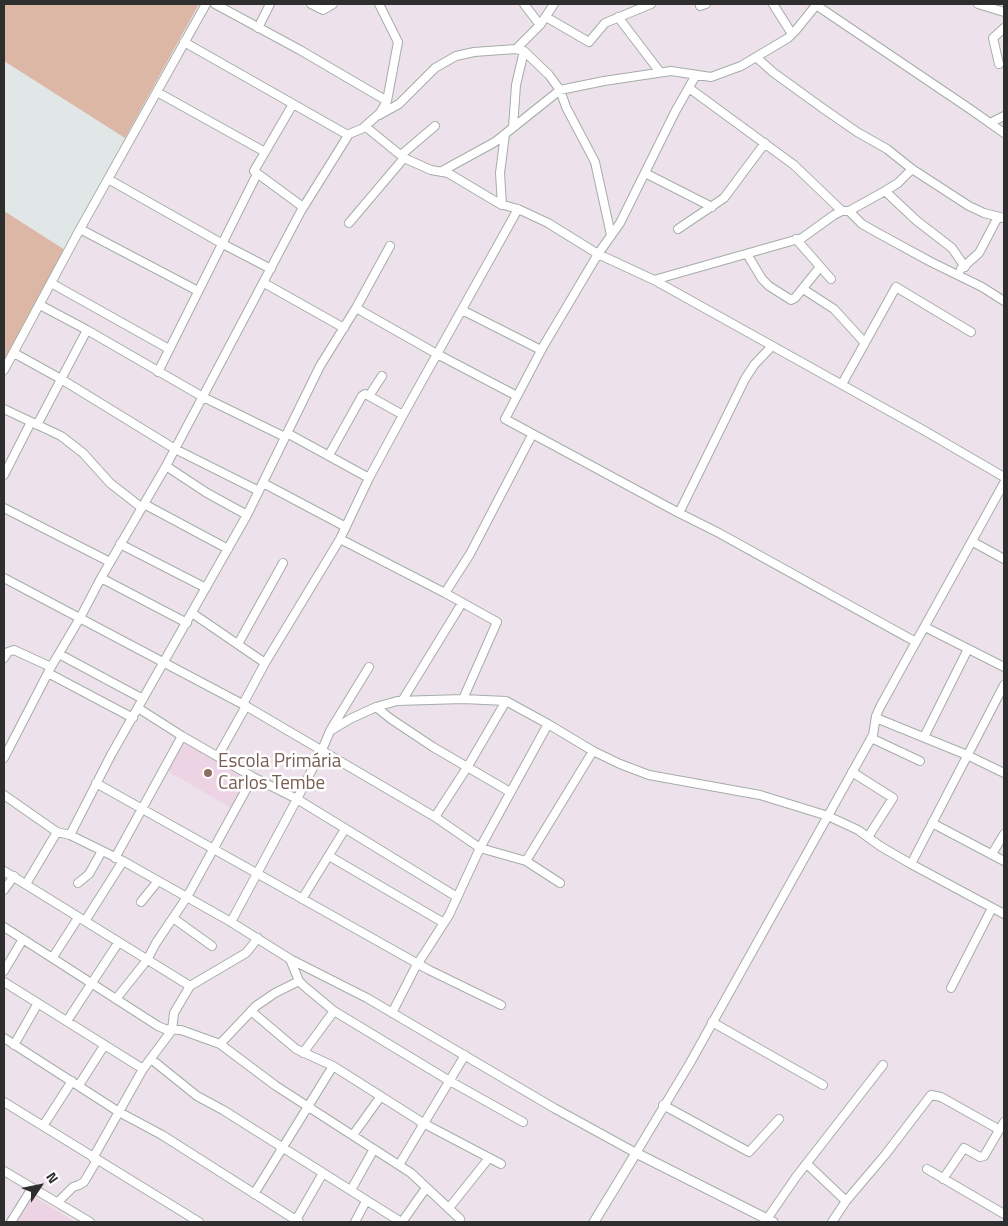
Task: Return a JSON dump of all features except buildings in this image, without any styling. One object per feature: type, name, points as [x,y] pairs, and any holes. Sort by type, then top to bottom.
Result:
[{"type":"street","points":[[4,370],[80,229],[206,4]]},
{"type":"street","points":[[215,4],[300,50],[387,101]]},
{"type":"street","points":[[258,28],[270,4]]},
{"type":"street","points":[[311,4],[323,10],[333,4]]},
{"type":"street","points":[[379,4],[398,42],[387,101],[379,114]]},
{"type":"street","points":[[524,4],[540,25]]},
{"type":"street","points":[[512,127],[520,50],[546,18],[554,4]]},
{"type":"street","points":[[546,18],[589,42],[605,23],[650,4]]},
{"type":"street","points":[[773,4],[792,34]]},
{"type":"street","points":[[442,171],[495,142],[560,90],[671,71],[716,76],[741,66],[757,58],[792,34],[816,4],[990,122],[1004,134]]},
{"type":"street","points":[[978,4],[1004,12]]},
{"type":"street","points":[[618,17],[660,72]]},
{"type":"street","points":[[999,64],[993,38],[1004,28]]},
{"type":"street","points":[[184,42],[349,134]]},
{"type":"street","points":[[4,758],[49,670],[166,466],[303,207],[349,134],[364,127],[379,114],[400,104],[435,68],[456,56],[474,52],[520,50],[550,75],[560,90],[566,107],[595,162],[611,235]]},
{"type":"street","points":[[757,58],[774,73],[857,132],[887,149],[912,169],[969,206],[1001,218],[980,253],[965,267],[954,273]]},
{"type":"street","points":[[696,75],[675,112],[627,211],[598,254],[541,350],[505,419],[916,642]]},
{"type":"street","points":[[689,88],[794,165],[862,224],[982,287],[1004,301]]},
{"type":"street","points":[[157,92],[265,152]]},
{"type":"street","points":[[293,104],[254,172],[303,207]]},
{"type":"street","points":[[990,122],[1004,116]]},
{"type":"street","points":[[349,222],[402,157],[435,126]]},
{"type":"street","points":[[364,127],[368,128],[402,157],[431,170],[448,173],[502,205],[518,209],[548,223],[598,254],[654,280],[842,384],[1004,477]]},
{"type":"street","points":[[502,205],[500,173],[504,134]]},
{"type":"street","points":[[678,229],[724,198],[765,143]]},
{"type":"street","points":[[654,280],[747,254],[810,233],[825,220],[898,183],[912,169]]},
{"type":"street","points":[[645,173],[712,206]]},
{"type":"street","points":[[158,372],[257,174]]},
{"type":"street","points":[[108,179],[271,269]]},
{"type":"street","points":[[885,191],[917,221],[952,248],[965,267]]},
{"type":"street","points":[[218,756],[265,663],[340,539],[369,478],[518,209]]},
{"type":"street","points":[[80,229],[198,291]]},
{"type":"street","points":[[796,239],[831,279]]},
{"type":"street","points":[[70,835],[96,782],[247,515],[320,366],[356,308],[390,246]]},
{"type":"street","points":[[747,254],[762,279],[784,296],[793,300],[820,267]]},
{"type":"street","points":[[51,283],[169,350]]},
{"type":"street","points":[[264,283],[344,328]]},
{"type":"street","points":[[842,384],[896,287],[971,332]]},
{"type":"street","points":[[803,288],[834,309],[864,342]]},
{"type":"street","points":[[40,305],[203,397],[329,455],[369,478]]},
{"type":"street","points":[[356,308],[437,354],[517,396]]},
{"type":"street","points":[[462,310],[541,350]]},
{"type":"street","points":[[4,475],[61,379],[87,330]]},
{"type":"street","points":[[678,513],[745,379],[754,365],[772,346]]},
{"type":"street","points":[[14,353],[61,379],[175,449],[259,491]]},
{"type":"street","points":[[369,396],[382,376]]},
{"type":"street","points":[[329,455],[362,396],[365,394],[403,415]]},
{"type":"street","points":[[4,409],[61,436],[83,454],[110,483],[143,506],[228,549]]},
{"type":"street","points":[[445,593],[470,554],[532,435]]},
{"type":"street","points":[[166,466],[207,493],[247,515]]},
{"type":"street","points":[[264,483],[346,527]]},
{"type":"street","points":[[594,1222],[690,1063],[828,816],[871,738],[876,718],[916,642],[1001,497],[1004,483]]},
{"type":"street","points":[[4,508],[110,562]]},
{"type":"street","points":[[340,539],[497,622],[463,700]]},
{"type":"street","points":[[973,542],[1004,559]]},
{"type":"street","points":[[120,544],[206,588]]},
{"type":"street","points":[[238,644],[283,563]]},
{"type":"street","points":[[4,578],[245,705],[435,817],[480,848],[526,861],[560,883]]},
{"type":"street","points":[[101,578],[187,623]]},
{"type":"street","points":[[402,701],[462,603]]},
{"type":"street","points":[[192,613],[265,663]]},
{"type":"street","points":[[925,627],[1004,667]]},
{"type":"street","points":[[924,737],[968,649]]},
{"type":"street","points":[[4,658],[8,652],[14,650],[133,718]]},
{"type":"street","points":[[59,654],[143,699]]},
{"type":"street","points":[[231,922],[297,799],[330,731],[369,667]]},
{"type":"street","points":[[911,864],[1004,685]]},
{"type":"street","points":[[330,731],[376,707],[402,701],[506,701],[593,751],[620,764],[649,774],[760,795],[828,816],[850,826],[911,864],[1004,914]]},
{"type":"street","points":[[435,817],[468,766],[506,701]]},
{"type":"street","points":[[376,707],[433,747],[510,792]]},
{"type":"street","points":[[138,708],[252,777],[297,799],[456,897]]},
{"type":"street","points":[[876,718],[967,755],[1004,773]]},
{"type":"street","points":[[392,1013],[415,968],[444,923],[480,848],[548,724]]},
{"type":"street","points":[[115,858],[182,736]]},
{"type":"street","points":[[4,738],[12,743]]},
{"type":"street","points":[[871,738],[920,762]]},
{"type":"street","points":[[526,861],[593,751]]},
{"type":"street","points":[[852,772],[893,798],[868,837]]},
{"type":"street","points":[[116,999],[147,960],[156,943],[187,897],[252,777]]},
{"type":"street","points":[[96,782],[302,899],[501,1005]]},
{"type":"street","points":[[4,795],[57,832],[70,835],[158,881],[231,922],[290,959],[392,1013],[554,1108],[636,1153],[770,1221],[796,1177],[883,1065]]},
{"type":"street","points":[[932,823],[1004,861]]},
{"type":"street","points":[[302,899],[345,829]]},
{"type":"street","points":[[26,884],[57,832]]},
{"type":"street","points":[[992,854],[1004,834]]},
{"type":"street","points":[[78,883],[89,874],[102,851]]},
{"type":"street","points":[[329,856],[444,923]]},
{"type":"street","points":[[53,957],[123,862]]},
{"type":"street","points":[[4,870],[118,943],[190,986]]},
{"type":"street","points":[[4,890],[14,876]]},
{"type":"street","points":[[141,902],[158,881]]},
{"type":"street","points":[[951,988],[992,908]]},
{"type":"street","points":[[173,918],[212,946]]},
{"type":"street","points":[[4,926],[158,1026],[172,1030],[181,1030],[220,1044],[276,1086],[400,1165],[450,1208],[460,1220]]},
{"type":"street","points":[[58,1202],[73,1187],[84,1182],[143,1069],[172,1030],[174,1013],[190,986],[246,953],[258,938]]},
{"type":"street","points":[[4,971],[23,939]]},
{"type":"street","points":[[67,1021],[118,943]]},
{"type":"street","points":[[290,959],[300,981],[314,996],[334,1011],[448,1080],[523,1122]]},
{"type":"street","points":[[220,1044],[251,1011],[275,993],[300,981]]},
{"type":"street","points":[[4,982],[143,1069]]},
{"type":"street","points":[[14,1044],[38,1003]]},
{"type":"street","points":[[251,1011],[296,1049],[333,1066],[423,1123],[501,1164]]},
{"type":"street","points":[[303,1053],[334,1011]]},
{"type":"street","points":[[712,1022],[823,1085]]},
{"type":"street","points":[[4,1038],[119,1112],[162,1135],[297,1221],[324,1173]]},
{"type":"street","points":[[43,1126],[104,1046]]},
{"type":"street","points":[[400,1165],[464,1055]]},
{"type":"street","points":[[151,1059],[197,1096],[402,1222],[426,1188]]},
{"type":"street","points":[[254,1194],[333,1066]]},
{"type":"street","points":[[832,1222],[846,1201],[885,1155],[931,1095],[941,1097],[998,1129]]},
{"type":"street","points":[[353,1135],[381,1096]]},
{"type":"street","points":[[4,1102],[199,1222]]},
{"type":"street","points":[[663,1106],[749,1152],[779,1119]]},
{"type":"street","points":[[943,1179],[964,1148],[982,1157],[1004,1122]]},
{"type":"street","points":[[351,1190],[374,1149]]},
{"type":"street","points":[[450,1208],[489,1158]]},
{"type":"street","points":[[807,1164],[846,1201]]},
{"type":"street","points":[[927,1169],[1004,1214]]},
{"type":"street","points":[[4,1171],[90,1222]]},
{"type":"street","points":[[11,1222],[32,1188]]},
{"type":"street","points":[[355,1222],[366,1201]]},
{"type":"shaded area","points":[[4,4],[199,4],[65,250],[4,211]]},
{"type":"shaded area","points":[[4,4],[199,4],[125,138],[4,61]]},
{"type":"shaded area","points":[[4,211],[65,250],[4,363]]},
{"type":"shaded area","name":"Escola Primária Carlos Tembe","points":[[182,736],[253,777],[233,809],[164,769]]},
{"type":"shaded area","points":[[32,1195],[75,1222],[14,1222]]},
{"type":"place","name":"Escola Primária Carlos Tembe","points":[[208,773]]}]
